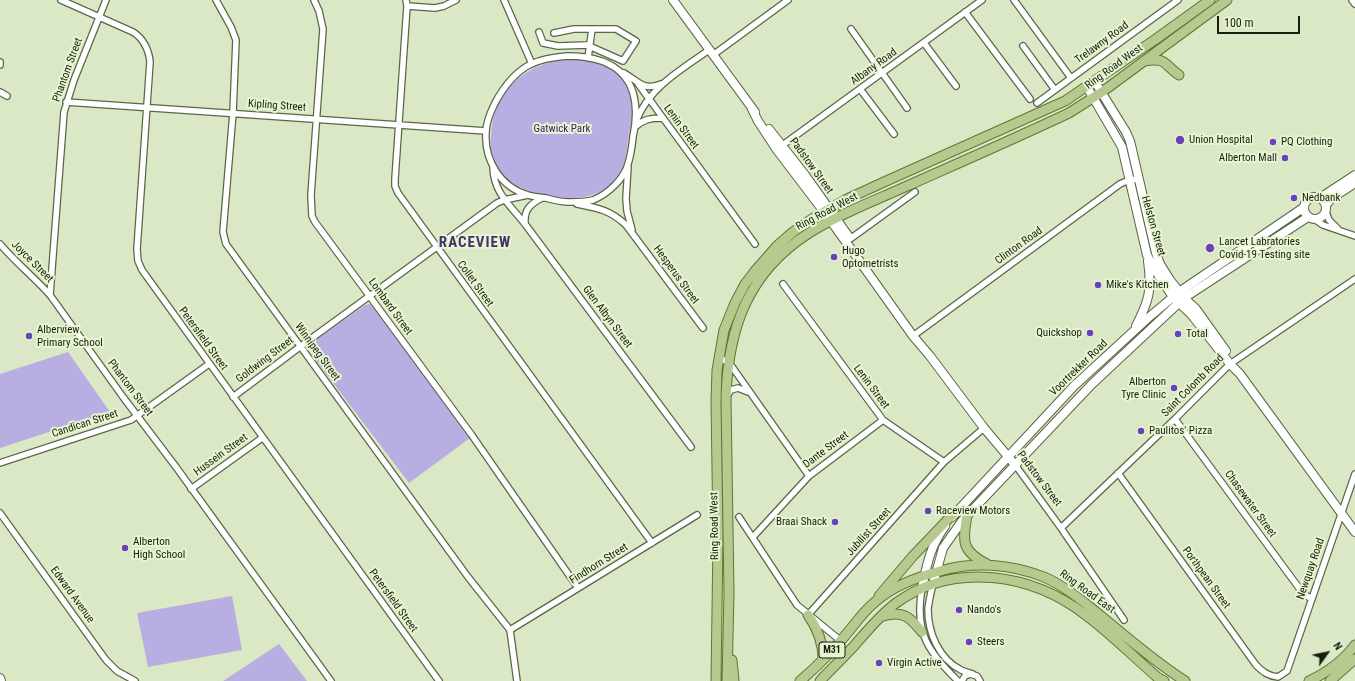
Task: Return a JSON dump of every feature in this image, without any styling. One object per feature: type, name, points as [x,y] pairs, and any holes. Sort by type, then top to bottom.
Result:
[{"type":"main road","name":"Ring Road West","points":[[727,681],[727,627],[729,592],[726,398],[723,360],[724,330],[745,284],[777,246],[793,232],[827,211],[884,182],[1065,101],[1091,85],[1210,0]]},
{"type":"main road","name":"Ring Road West","points":[[715,681],[718,538],[716,401],[723,360],[746,302],[758,282],[783,252],[810,232],[1069,113],[1102,92],[1227,0]]},
{"type":"main road","points":[[1143,61],[1159,60],[1168,64],[1179,75]]},
{"type":"main road","points":[[875,602],[912,556],[955,512]]},
{"type":"main road","points":[[967,516],[964,532],[966,546],[976,558],[989,565]]},
{"type":"main road","name":"Ring Road East","points":[[935,572],[958,566],[976,564],[1022,570],[1045,578],[1070,592],[1158,677],[1164,681]]},
{"type":"main road","name":"M31","points":[[800,681],[823,659],[875,602],[901,586],[935,572]]},
{"type":"main road","name":"Ring Road East","points":[[933,584],[958,578],[976,576],[1007,578],[1042,589],[1097,618],[1185,681]]},
{"type":"main road","name":"M31","points":[[820,681],[879,617],[895,604],[922,588],[933,584]]},
{"type":"main road","points":[[879,617],[894,614],[904,615],[913,621],[922,632]]},
{"type":"main road","points":[[808,615],[816,626],[821,640],[823,659]]},
{"type":"main road","points":[[727,627],[731,646],[734,681]]},
{"type":"main road","points":[[1309,681],[1318,677],[1334,666],[1355,645]]},
{"type":"main road","points":[[1330,681],[1355,660]]},
{"type":"street","name":"Petersfield Street","points":[[61,0],[133,32],[140,38],[146,49],[150,62],[138,223],[138,261],[146,277],[440,681]]},
{"type":"street","name":"Phantom Street","points":[[106,0],[66,102],[62,122],[50,295],[331,681]]},
{"type":"street","name":"Winnipeg Street","points":[[216,0],[231,27],[236,40],[233,113],[224,238],[230,250],[468,577],[510,630]]},
{"type":"street","name":"Lombard Street","points":[[314,0],[319,11],[323,29],[311,195],[312,216],[470,434],[578,588]]},
{"type":"street","points":[[407,3],[435,8],[444,6],[456,0]]},
{"type":"street","points":[[504,0],[532,64]]},
{"type":"street","name":"Padstow Street","points":[[673,0],[780,148],[850,239],[930,356],[984,428],[1016,466],[1062,528],[1124,620]]},
{"type":"street","points":[[636,125],[640,111],[649,98],[664,84],[788,0]]},
{"type":"street","name":"Albany Road","points":[[780,148],[982,0]]},
{"type":"street","points":[[1014,0],[1071,78]]},
{"type":"street","name":"Trelawny Road","points":[[1037,103],[1178,0]]},
{"type":"street","points":[[1352,0],[1355,4]]},
{"type":"street","name":"Collet Street","points":[[407,3],[395,186],[398,193],[652,543]]},
{"type":"street","points":[[965,12],[1030,99]]},
{"type":"street","points":[[539,32],[543,43],[558,46],[589,46],[623,61],[636,41],[616,29],[574,29],[554,33]]},
{"type":"street","points":[[588,58],[592,29]]},
{"type":"street","points":[[851,29],[907,108]]},
{"type":"street","points":[[924,43],[956,86]]},
{"type":"street","points":[[1023,46],[1055,90]]},
{"type":"street","points":[[528,195],[513,188],[501,178],[493,168],[487,148],[486,131],[493,109],[501,91],[517,74],[532,64],[554,57],[578,56],[611,65],[649,88],[664,84]]},
{"type":"street","points":[[611,65],[624,75],[630,84],[636,102],[636,125]]},
{"type":"street","name":"Lenin Street","points":[[636,81],[755,244]]},
{"type":"street","name":"Helston Street","points":[[1091,85],[1102,92],[1130,141],[1156,252],[1160,264],[1179,298]]},
{"type":"street","name":"Helston Street","points":[[1091,85],[1093,98],[1119,139],[1147,255],[1155,270],[1232,362],[1355,532]]},
{"type":"street","points":[[860,89],[894,134]]},
{"type":"street","points":[[0,92],[7,96]]},
{"type":"street","name":"Kipling Street","points":[[66,102],[486,131]]},
{"type":"street","points":[[636,125],[648,119],[663,118]]},
{"type":"street","name":"Hesperus Street","points":[[633,233],[627,211],[626,198],[628,165],[636,125]]},
{"type":"street","points":[[568,202],[592,200],[604,194],[620,179],[628,165]]},
{"type":"street","name":"Glen Albyn Street","points":[[493,168],[496,188],[504,200],[525,224],[691,447]]},
{"type":"street","name":"Voortrekker Road","points":[[922,588],[928,560],[937,539],[955,512],[1074,386],[1131,334],[1303,208],[1305,202],[1309,198],[1314,196],[1320,198],[1355,175]]},
{"type":"street","name":"Clinton Road","points":[[915,334],[1113,189],[1129,180],[1140,179]]},
{"type":"street","name":"Voortrekker Road","points":[[933,584],[935,572],[943,548],[967,516],[1092,384],[1179,298],[1311,218],[1319,219],[1323,216],[1332,198],[1355,183]]},
{"type":"street","points":[[850,239],[915,192]]},
{"type":"street","name":"Hesperus Street","points":[[528,195],[595,207],[608,211],[617,216],[633,233],[703,328]]},
{"type":"street","name":"Goldwing Street","points":[[233,397],[497,203],[528,195]]},
{"type":"street","points":[[525,224],[526,214],[530,204],[542,197]]},
{"type":"street","points":[[1320,198],[1326,208],[1329,220],[1338,229]]},
{"type":"street","points":[[1303,208],[1305,213],[1323,225],[1355,236]]},
{"type":"street","name":"Padstow Street","points":[[834,220],[915,334]]},
{"type":"street","name":"Joyce Street","points":[[0,244],[41,284],[50,295]]},
{"type":"street","points":[[1131,334],[1143,313],[1149,295],[1150,282],[1147,255]]},
{"type":"street","name":"Saint Colomb Road","points":[[1062,528],[1232,362],[1355,279]]},
{"type":"street","name":"Lenin Street","points":[[783,284],[883,420],[944,462]]},
{"type":"street","points":[[723,360],[809,476]]},
{"type":"street","name":"Candican Street","points":[[0,463],[120,424],[138,416],[209,364]]},
{"type":"street","points":[[726,398],[731,390],[738,388],[748,392]]},
{"type":"street","name":"Chasewater Street","points":[[1175,419],[1305,595],[1312,599]]},
{"type":"street","name":"Dante Street","points":[[753,537],[809,476],[883,420]]},
{"type":"street","points":[[944,462],[984,428]]},
{"type":"street","name":"Hussein Street","points":[[192,489],[262,438]]},
{"type":"street","name":"Jubilist Street","points":[[808,615],[944,462]]},
{"type":"street","name":"Porthpean Street","points":[[1118,473],[1256,665],[1263,672],[1272,676],[1278,677],[1287,671]]},
{"type":"street","name":"Newquay Road","points":[[1287,671],[1355,474]]},
{"type":"street","name":"Edward Avenue","points":[[0,513],[106,660],[117,671],[135,681]]},
{"type":"street","name":"Findhorn Street","points":[[510,630],[697,515]]},
{"type":"street","points":[[739,517],[797,605],[840,641]]},
{"type":"street","points":[[933,584],[928,607],[928,617],[929,625],[935,641],[945,656],[955,666],[977,676],[980,681]]},
{"type":"street","points":[[922,588],[919,610],[922,632],[930,650],[958,681]]},
{"type":"street","points":[[510,630],[517,681]]},
{"type":"street","points":[[962,681],[967,674],[973,674]]},
{"type":"green space","name":"Gatwick Park","points":[[566,59],[595,61],[607,65],[614,70],[628,88],[634,111],[623,167],[615,180],[604,190],[590,196],[575,198],[544,195],[523,189],[513,184],[498,170],[492,158],[491,149],[493,120],[505,93],[524,74],[551,62]]},
{"type":"green space","points":[[365,305],[374,305],[470,438],[409,483],[312,355],[311,346],[313,342]]},
{"type":"green space","points":[[68,352],[110,412],[0,448],[0,374]]},
{"type":"green space","points":[[232,596],[242,650],[148,667],[137,613]]},
{"type":"green space","points":[[279,644],[307,681],[223,681]]},
{"type":"place","name":"Union Hospital","points":[[1180,140]]},
{"type":"place","name":"PQ Clothing","points":[[1273,142]]},
{"type":"place","name":"Alberton Mall","points":[[1285,158]]},
{"type":"place","name":"Nedbank","points":[[1294,198]]},
{"type":"place","name":"Lancet Labratories Covid-19 Testing site","points":[[1210,248]]},
{"type":"place","name":"Hugo Optometrists","points":[[834,257]]},
{"type":"place","name":"Mike's Kitchen","points":[[1098,285]]},
{"type":"place","name":"Quickshop","points":[[1090,333]]},
{"type":"place","name":"Total","points":[[1178,334]]},
{"type":"place","name":"Alberview Primary School","points":[[29,336]]},
{"type":"place","name":"Alberton Tyre Clinic","points":[[1174,388]]},
{"type":"place","name":"Paulitos' Pizza","points":[[1141,431]]},
{"type":"place","name":"Raceview Motors","points":[[928,511]]},
{"type":"place","name":"Braai Shack","points":[[835,522]]},
{"type":"place","name":"Alberton High School","points":[[125,548]]},
{"type":"place","name":"Nando's","points":[[959,610]]},
{"type":"place","name":"Steers","points":[[969,642]]},
{"type":"place","name":"Virgin Active","points":[[879,663]]},
{"type":"district","name":"RACEVIEW","points":[[475,243]]}]
